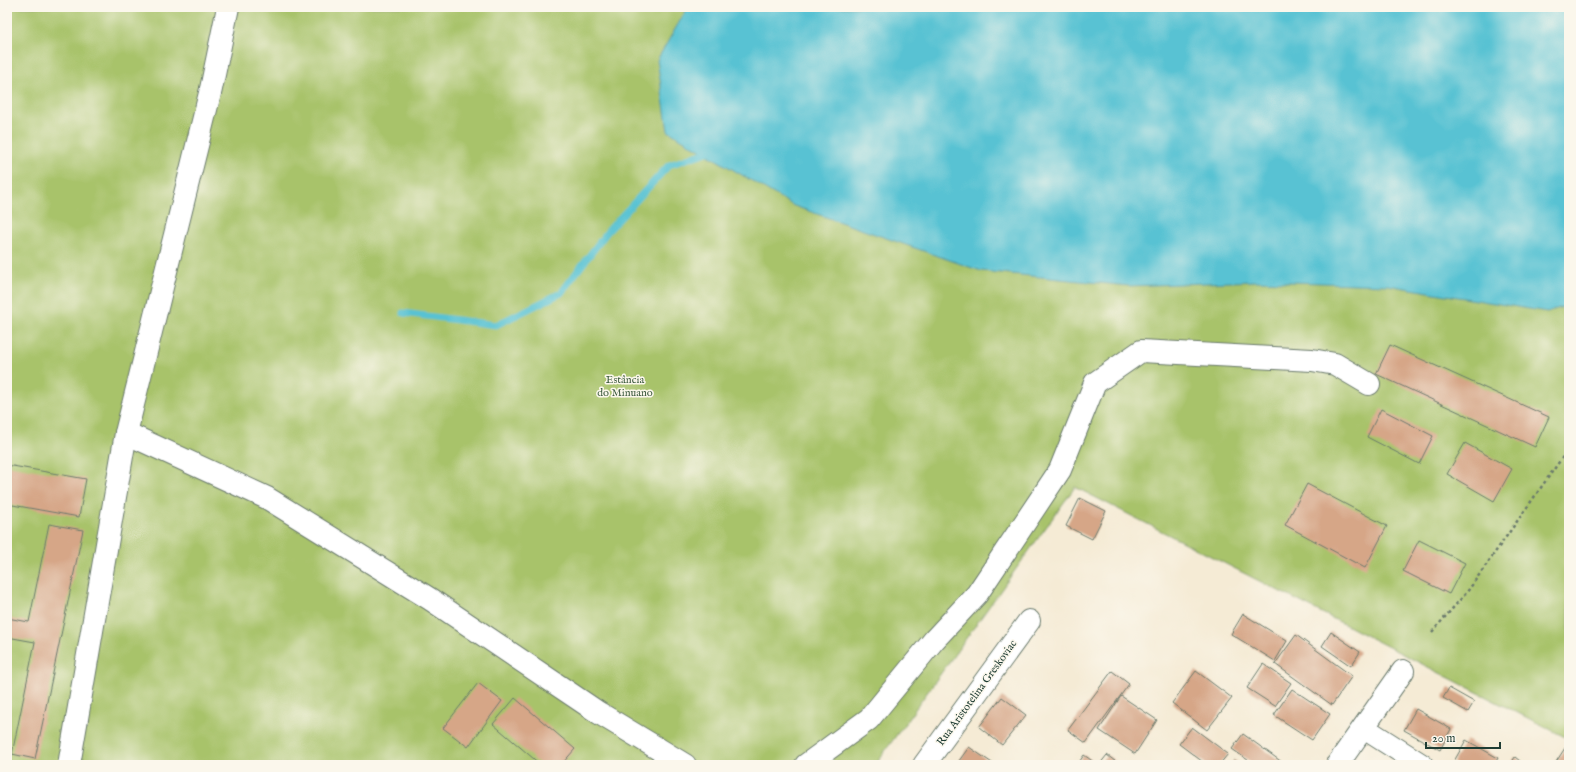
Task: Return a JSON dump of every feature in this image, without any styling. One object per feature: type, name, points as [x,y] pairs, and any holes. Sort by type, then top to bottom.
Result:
[{"type":"street","points":[[69,765],[126,433],[211,90],[228,7]]},
{"type":"street","points":[[806,765],[869,719],[934,640],[977,594],[1060,470],[1095,383],[1141,351],[1312,360],[1335,364],[1369,384]]},
{"type":"street","points":[[126,433],[267,498],[430,599],[599,713],[685,765]]},
{"type":"street","name":"Rua Aristotelina Greskoviac","points":[[924,765],[1029,621]]},
{"type":"street","points":[[1337,765],[1403,671]]},
{"type":"street","points":[[1364,728],[1422,765]]},
{"type":"path","points":[[1432,632],[1467,592],[1569,448]]},
{"type":"green space","name":"Estância do Minuano","points":[[7,7],[1569,7],[1569,739],[1075,487],[875,765],[7,765]]},
{"type":"water","points":[[688,7],[1569,7],[1569,305],[1547,312],[1387,285],[1256,281],[1129,286],[981,271],[794,206],[668,131],[657,60]]},
{"type":"building","points":[[1390,345],[1549,417],[1535,447],[1376,374]]},
{"type":"building","points":[[1381,409],[1433,436],[1419,464],[1367,437]]},
{"type":"building","points":[[1465,443],[1512,469],[1494,501],[1447,474]]},
{"type":"building","points":[[7,465],[86,479],[79,517],[7,504]]},
{"type":"building","points":[[1307,484],[1387,526],[1365,568],[1285,525]]},
{"type":"building","points":[[1080,498],[1106,511],[1092,539],[1066,526]]},
{"type":"building","points":[[49,524],[83,530],[35,759],[12,754],[35,642],[7,637],[7,618],[29,622]]},
{"type":"building","points":[[1419,540],[1465,563],[1449,594],[1403,571]]},
{"type":"building","points":[[1243,614],[1287,641],[1275,661],[1231,634]]},
{"type":"building","points":[[1331,632],[1360,652],[1351,666],[1322,646]]},
{"type":"building","points":[[1296,635],[1352,676],[1332,705],[1275,664]]},
{"type":"building","points":[[1263,664],[1291,683],[1275,706],[1247,688]]},
{"type":"building","points":[[1112,671],[1129,684],[1086,743],[1068,730]]},
{"type":"building","points":[[1196,671],[1232,698],[1207,730],[1172,703]]},
{"type":"building","points":[[478,683],[502,701],[468,747],[443,728]]},
{"type":"building","points":[[1449,688],[1474,702],[1468,712],[1443,698]]},
{"type":"building","points":[[1292,689],[1330,714],[1312,740],[1274,715]]},
{"type":"building","points":[[1121,696],[1157,720],[1135,754],[1099,730]]},
{"type":"building","points":[[1002,697],[1026,715],[1002,745],[979,727]]},
{"type":"building","points":[[515,698],[575,749],[561,765],[541,765],[493,724]]},
{"type":"building","points":[[1416,709],[1451,729],[1440,750],[1404,730]]},
{"type":"building","points":[[1192,727],[1228,754],[1219,765],[1207,765],[1179,744]]},
{"type":"building","points":[[1243,734],[1286,765],[1255,765],[1232,749]]},
{"type":"building","points":[[1466,740],[1498,758],[1494,765],[1457,765],[1453,763]]},
{"type":"building","points":[[969,747],[995,765],[956,765]]},
{"type":"building","points":[[1565,748],[1569,751],[1569,765],[1554,765]]},
{"type":"building","points":[[1084,755],[1098,765],[1077,765]]},
{"type":"building","points":[[1107,755],[1120,765],[1099,765]]},
{"type":"building","points":[[1515,757],[1525,765],[1510,765]]},
{"type":"building","points":[[1234,760],[1241,765],[1230,765]]},
{"type":"waterway","points":[[403,313],[496,325],[561,293],[607,232],[669,165],[713,150]]}]
